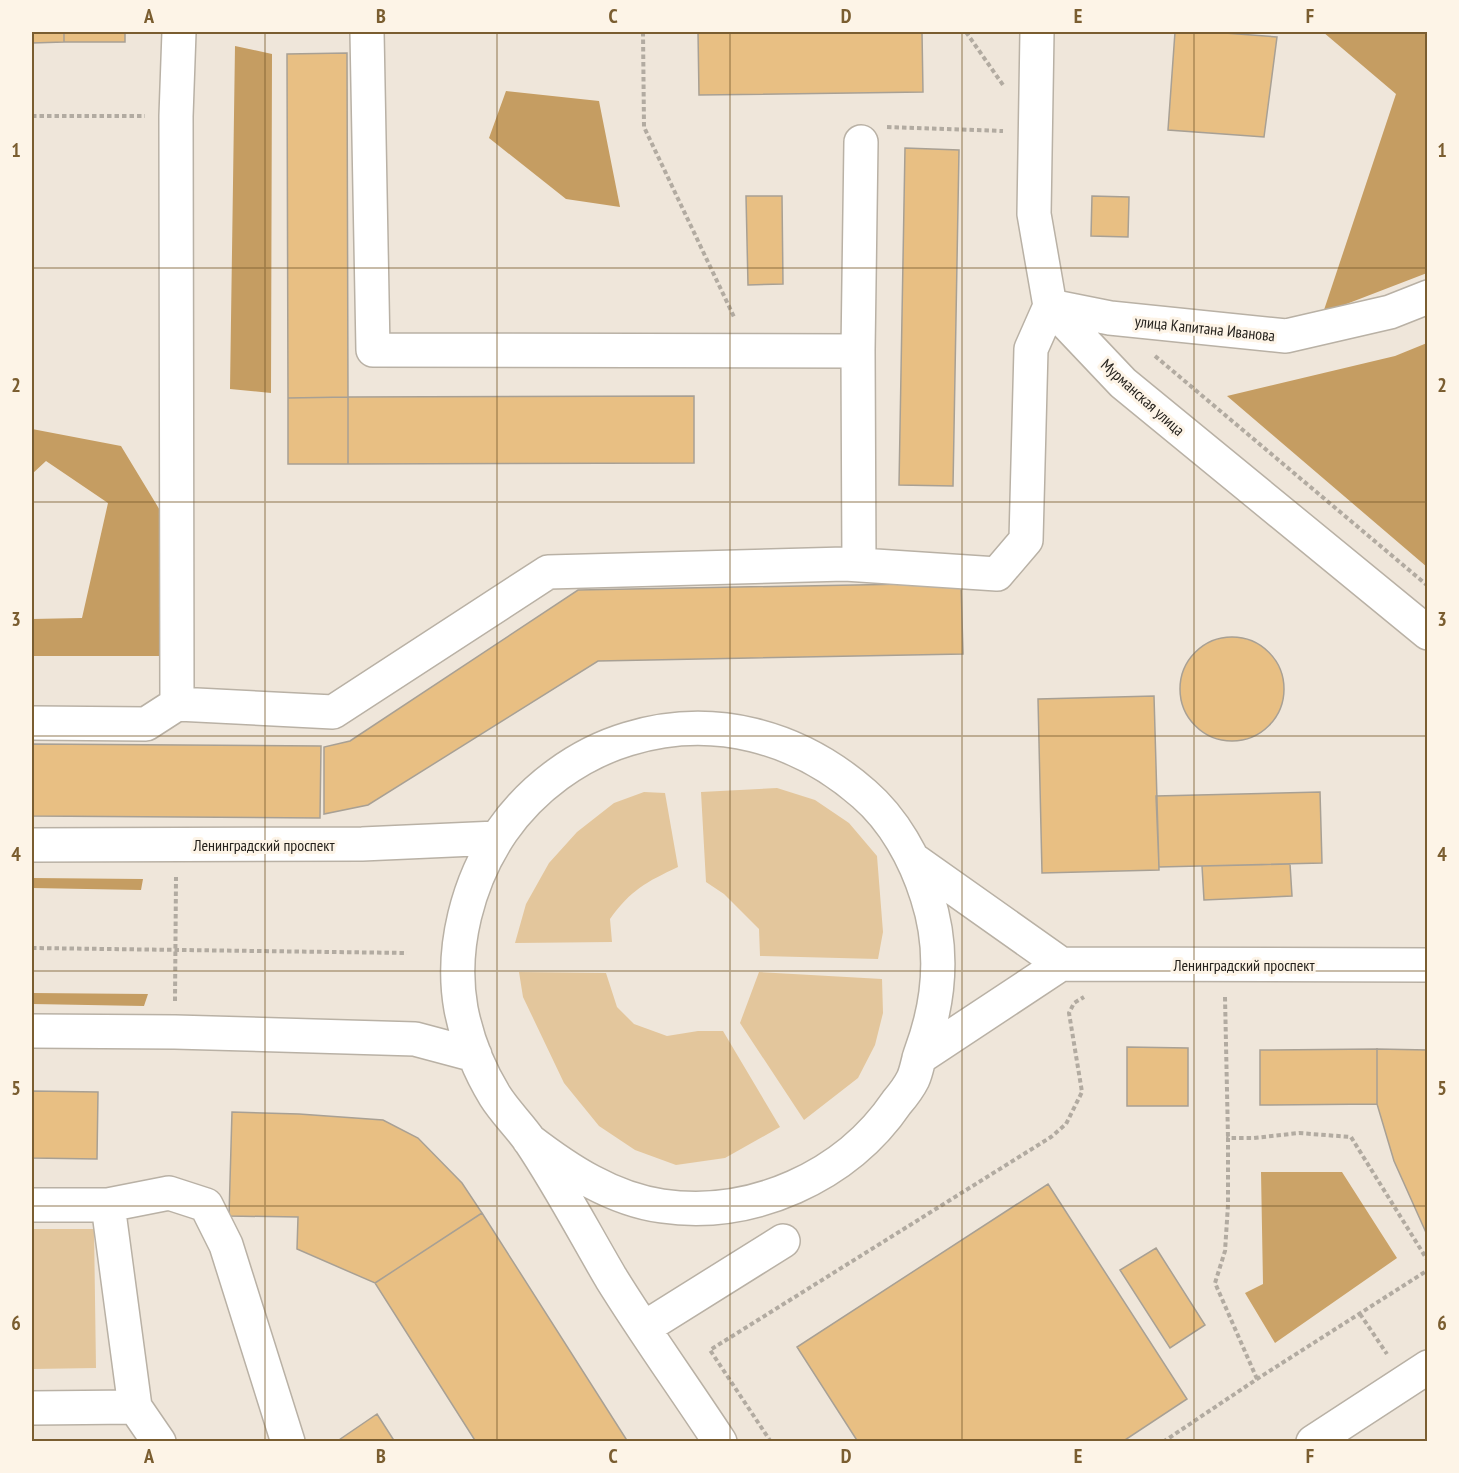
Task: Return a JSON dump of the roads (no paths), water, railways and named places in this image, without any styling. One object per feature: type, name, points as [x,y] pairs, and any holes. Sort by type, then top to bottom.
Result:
[{"type":"street","points":[[177,704],[176,116],[179,32]]},
{"type":"street","points":[[367,32],[373,350],[858,351]]},
{"type":"street","points":[[32,723],[146,724],[177,704],[333,712],[548,572],[859,565],[997,574],[1026,540],[1030,350],[1050,306],[1034,214],[1037,32]]},
{"type":"street","points":[[859,565],[858,351],[861,142]]},
{"type":"street","name":"улица Капитана Иванова","points":[[1050,306],[1110,318],[1286,336],[1390,312],[1428,297]]},
{"type":"street","name":"Мурманская улица","points":[[1050,306],[1123,383],[1428,633]]},
{"type":"street","points":[[529,1140],[588,1181],[637,1201],[662,1206],[711,1208],[761,1200],[830,1170],[850,1155],[890,1112],[913,1078],[930,1029],[938,980],[937,932],[914,860],[890,823],[868,797],[830,767],[760,736],[736,730],[686,728],[636,736],[613,744],[567,767],[512,817],[484,858],[474,881],[462,932],[459,956],[460,1005],[475,1055],[496,1098],[529,1140],[614,1281],[720,1442]]},
{"type":"street","name":"Ленинградский проспект","points":[[32,845],[362,844],[497,838]]},
{"type":"street","points":[[914,860],[1061,964],[919,1058]]},
{"type":"street","name":"Ленинградский проспект","points":[[1061,964],[1428,965]]},
{"type":"street","points":[[32,1031],[175,1032],[415,1039],[475,1055]]},
{"type":"street","points":[[32,1205],[108,1205],[170,1193],[206,1205],[226,1245],[288,1442]]},
{"type":"street","points":[[108,1205],[135,1407],[159,1442]]},
{"type":"street","points":[[645,1328],[783,1241]]},
{"type":"street","points":[[1313,1442],[1428,1366]]},
{"type":"street","points":[[32,1408],[135,1407]]}]
